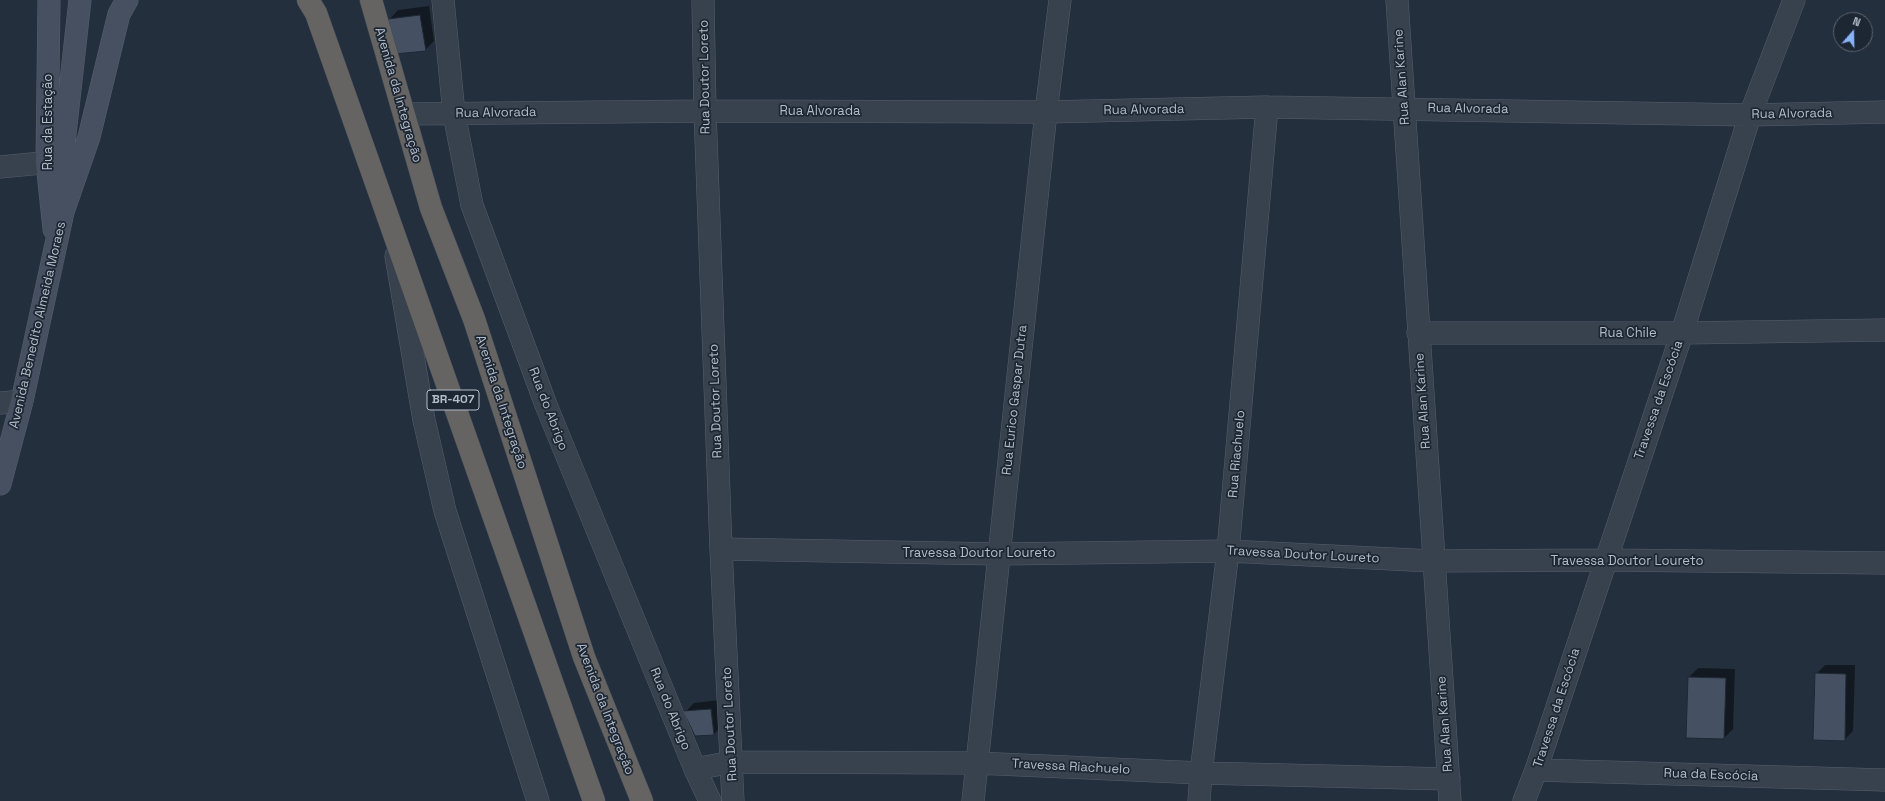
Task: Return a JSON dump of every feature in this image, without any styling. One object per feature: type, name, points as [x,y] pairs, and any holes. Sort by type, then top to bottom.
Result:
[{"type":"highway","name":"BR-407","points":[[308,0],[316,13],[594,801]]},
{"type":"highway","name":"Avenida da Integração","points":[[371,0],[431,208],[474,320],[584,657],[642,801]]},
{"type":"main road","name":"Rua da Estação","points":[[49,0],[56,244]]},
{"type":"main road","points":[[63,212],[54,162],[80,0]]},
{"type":"main road","points":[[63,212],[89,137],[118,14],[127,0]]},
{"type":"main road","name":"Avenida Benedito Almeida Moraes","points":[[0,484],[22,401],[63,212]]},
{"type":"street","name":"Rua do Abrigo","points":[[442,0],[454,114],[474,212],[546,405],[695,769],[710,801]]},
{"type":"street","name":"Rua Doutor Loreto","points":[[703,0],[705,111],[721,549],[733,801]]},
{"type":"street","name":"Rua Eurico Gaspar Dutra","points":[[973,801],[1046,112],[1060,0]]},
{"type":"street","name":"Rua Alan Karine","points":[[1397,0],[1450,801]]},
{"type":"street","name":"Travessa da Escócia","points":[[1524,801],[1536,770],[1682,333],[1750,115],[1794,0]]},
{"type":"street","name":"Rua Alvorada","points":[[404,114],[705,111],[1046,112],[1266,107],[1404,108],[1750,115],[1885,112]]},
{"type":"street","name":"Rua Riachuelo","points":[[1199,801],[1201,773],[1228,551],[1266,107]]},
{"type":"street","points":[[0,167],[54,162]]},
{"type":"street","points":[[389,220],[424,420],[445,511],[538,801]]},
{"type":"street","name":"Rua Chile","points":[[1418,333],[1682,333],[1885,330]]},
{"type":"street","points":[[0,403],[22,401]]},
{"type":"street","name":"Travessa Doutor Loureto","points":[[721,549],[999,554],[1228,551],[1433,561],[1605,560],[1885,563]]},
{"type":"street","name":"Travessa Riachuelo","points":[[695,769],[732,762],[976,763],[1201,773],[1449,779]]},
{"type":"street","name":"Rua da Escócia","points":[[1536,770],[1885,780]]},
{"type":"building","points":[[420,15],[426,51],[395,54],[388,19]]},
{"type":"building","points":[[1815,673],[1846,674],[1845,741],[1813,740]]},
{"type":"building","points":[[1688,677],[1726,678],[1724,739],[1686,738]]},
{"type":"building","points":[[711,709],[714,735],[695,736],[683,711]]}]
